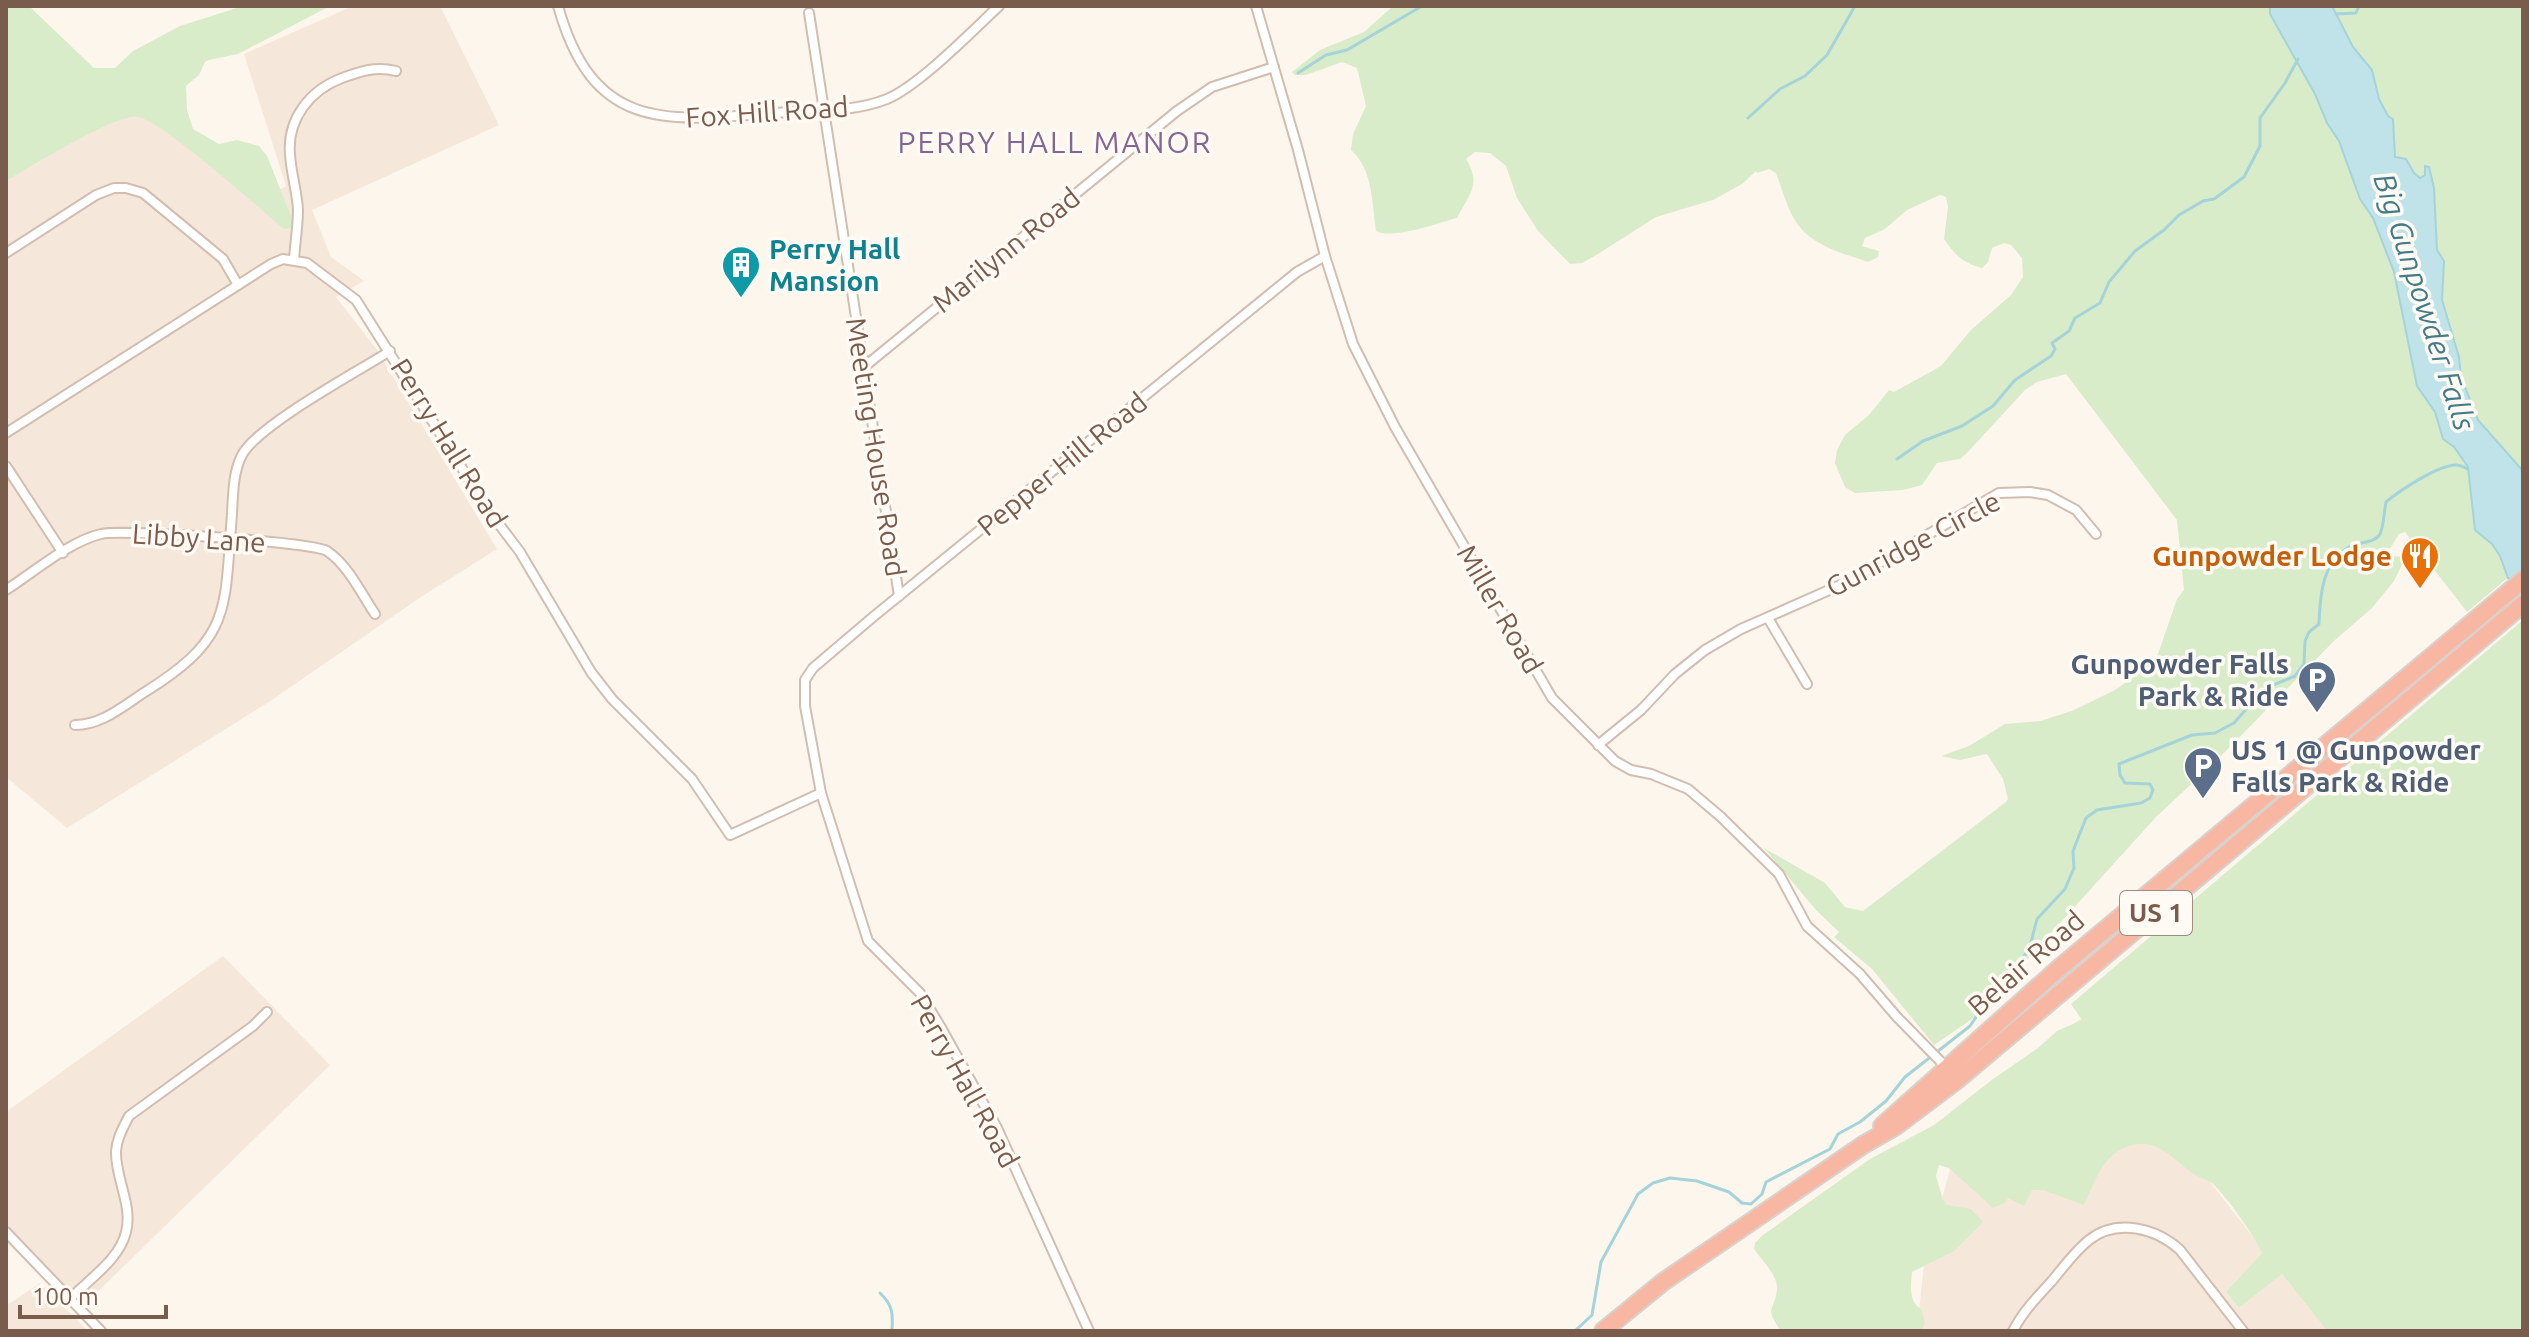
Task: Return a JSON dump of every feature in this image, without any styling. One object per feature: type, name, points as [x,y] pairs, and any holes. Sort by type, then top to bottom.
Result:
[{"type":"highway","name":"Belair Road","points":[[1603,1331],[1663,1282],[1863,1145],[1896,1126],[1943,1064],[2523,580]]},
{"type":"highway","name":"Belair Road","points":[[1943,1064],[2523,604]]},
{"type":"street","name":"Fox Hill Road","points":[[558,6],[579,63],[609,93],[654,116],[689,119],[823,111],[870,104],[904,89],[999,6]]},
{"type":"street","name":"Miller Road","points":[[1256,6],[1325,256],[1353,344],[1395,427],[1552,698],[1615,761],[1631,770],[1675,782],[1699,797],[1779,874],[1807,926],[1860,974],[1943,1064]]},
{"type":"street","name":"Meeting House Road","points":[[809,13],[899,596]]},
{"type":"street","name":"Marilynn Road","points":[[864,367],[1177,111],[1212,87],[1274,67]]},
{"type":"street","points":[[6,433],[271,264],[283,259],[294,260],[298,211],[290,143],[295,121],[302,108],[318,90],[331,82],[368,69],[396,71]]},
{"type":"street","points":[[6,253],[96,195],[114,188],[126,188],[143,193],[223,259],[238,285]]},
{"type":"street","name":"Pepper Hill Road","points":[[805,680],[813,668],[899,596],[1297,272],[1325,256]]},
{"type":"street","name":"Perry Hall Road","points":[[294,260],[307,263],[356,300],[489,511],[520,552],[591,672],[612,699],[692,779],[730,835],[821,793]]},
{"type":"street","points":[[75,725],[102,720],[171,676],[198,653],[217,624],[223,606],[238,464],[249,445],[270,426],[390,351]]},
{"type":"street","points":[[6,466],[63,553]]},
{"type":"street","name":"Gunridge Circle","points":[[1598,745],[1705,650],[1845,583],[1999,493],[2048,495],[2076,510],[2096,534]]},
{"type":"street","name":"Libby Lane","points":[[6,590],[63,553],[104,533],[230,539],[306,545],[327,551],[343,565],[375,614]]},
{"type":"street","points":[[1768,618],[1807,684]]},
{"type":"street","name":"Perry Hall Road","points":[[805,680],[805,706],[821,793],[868,941],[920,993],[940,1026],[997,1128],[1089,1331]]},
{"type":"street","points":[[70,1299],[114,1254],[127,1231],[116,1154],[119,1135],[129,1116],[253,1026],[267,1012]]},
{"type":"street","points":[[2013,1331],[2077,1251],[2102,1232],[2126,1227],[2146,1230],[2168,1239],[2243,1331]]},
{"type":"street","points":[[6,1232],[101,1331]]},
{"type":"shaded area","points":[[353,6],[440,6],[499,125],[312,210],[331,257],[364,281],[336,297],[375,347],[497,549],[421,597],[269,702],[67,828],[6,777],[6,179],[128,101],[259,200],[286,186],[244,54]]},
{"type":"shaded area","points":[[223,956],[330,1065],[83,1306],[50,1275],[6,1224],[6,1112]]},
{"type":"shaded area","points":[[2082,1018],[2264,1251],[2226,1292],[2239,1308],[2282,1274],[2327,1331],[1917,1331],[1924,1264],[1957,1144],[2018,1064]]},
{"type":"shaded area","points":[[40,1283],[88,1331],[6,1331],[6,1306]]},
{"type":"green space","points":[[6,6],[29,6],[94,68],[115,68],[133,51],[180,26],[243,6],[330,6],[238,54],[205,62],[199,75],[186,86],[187,110],[193,129],[219,144],[237,140],[259,146],[267,156],[293,221],[292,228],[284,229],[188,149],[138,117],[111,123],[6,181]]},
{"type":"green space","points":[[1393,6],[2523,6],[2523,565],[2467,612],[2405,532],[2399,534],[2386,555],[2404,560],[2394,581],[2372,608],[2335,640],[2156,817],[1975,1017],[1934,1045],[1872,969],[1834,937],[1839,932],[1816,910],[1764,848],[1825,883],[1845,907],[1863,911],[2006,802],[2003,779],[1987,754],[1960,760],[1941,756],[1969,746],[2005,724],[2040,721],[2072,711],[2115,690],[2152,664],[2177,599],[2184,590],[2177,520],[2066,374],[2037,382],[2025,390],[1966,454],[1960,459],[1937,463],[1922,485],[1903,490],[1855,493],[1845,487],[1835,463],[1837,450],[1845,435],[1869,415],[1889,390],[1894,392],[1941,366],[1970,331],[2011,295],[2023,277],[2022,258],[2011,245],[2004,243],[1992,248],[1988,262],[1982,268],[1956,254],[1944,239],[1948,207],[1946,197],[1940,195],[1907,210],[1885,229],[1865,238],[1862,246],[1879,251],[1878,257],[1868,262],[1828,248],[1810,237],[1793,217],[1776,173],[1769,169],[1756,171],[1742,184],[1713,200],[1656,217],[1582,263],[1570,264],[1538,231],[1517,198],[1506,166],[1490,153],[1475,152],[1466,159],[1473,176],[1472,189],[1457,218],[1404,232],[1376,231],[1368,177],[1351,150],[1353,134],[1366,106],[1357,68],[1342,62],[1306,75],[1292,72],[1320,50],[1364,32]]},
{"type":"green space","points":[[2523,620],[2523,1331],[2327,1331],[2282,1274],[2239,1308],[2226,1292],[2262,1253],[2253,1236],[2212,1183],[2195,1175],[2164,1151],[2137,1144],[2111,1157],[2084,1205],[2043,1190],[2032,1190],[2024,1206],[2008,1198],[2005,1203],[1993,1208],[1949,1168],[1939,1165],[1936,1176],[1943,1200],[1947,1205],[1971,1209],[1983,1222],[1954,1251],[1912,1272],[1912,1297],[1921,1309],[1925,1323],[1922,1331],[1781,1331],[1771,1313],[1777,1284],[1754,1249],[1755,1243],[1763,1235],[1870,1159],[1934,1125],[2057,1031],[2082,1020],[2071,1004]]},
{"type":"water","name":"Big Gunpowder Falls","points":[[2270,6],[2332,6],[2353,47],[2372,70],[2379,99],[2393,119],[2395,157],[2406,159],[2420,178],[2425,175],[2425,166],[2429,167],[2434,188],[2437,250],[2444,261],[2442,300],[2459,357],[2461,377],[2478,420],[2523,471],[2523,593],[2508,578],[2492,544],[2475,530],[2468,467],[2454,447],[2443,439],[2435,412],[2417,386],[2394,272],[2373,218],[2360,199],[2339,141],[2270,14]]},
{"type":"waterway","points":[[1298,73],[1326,55],[1347,50],[1422,6]]},
{"type":"waterway","points":[[1748,118],[1780,89],[1805,76],[1827,55],[1855,6]]},
{"type":"waterway","points":[[2336,14],[2356,13],[2359,6]]},
{"type":"waterway","points":[[1897,459],[1923,441],[1962,426],[1993,406],[2015,380],[2051,356],[2055,349],[2052,343],[2069,331],[2075,318],[2100,303],[2109,282],[2135,251],[2179,215],[2203,201],[2214,199],[2244,177],[2260,146],[2260,118],[2298,59]]},
{"type":"waterway","points":[[1575,1331],[1592,1315],[1601,1262],[1638,1194],[1653,1183],[1670,1178],[1697,1181],[1729,1192],[1742,1203],[1751,1204],[1762,1194],[1766,1182],[1830,1149],[1838,1134],[1860,1122],[1886,1101],[1905,1077],[1970,1026],[1994,991],[2029,950],[2037,919],[2065,889],[2074,868],[2073,851],[2086,818],[2097,810],[2141,803],[2150,798],[2153,790],[2150,784],[2125,783],[2119,764],[2192,735],[2215,733],[2234,723],[2264,689],[2295,676],[2304,664],[2305,641],[2309,632],[2319,624],[2324,580],[2334,560],[2351,546],[2378,537],[2386,502],[2400,492],[2448,466],[2458,465],[2468,469]]},
{"type":"waterway","points":[[880,1293],[891,1310],[892,1331]]},
{"type":"place","name":"Perry Hall Mansion","points":[[741,299]]},
{"type":"place","name":"Gunpowder Lodge","points":[[2420,590]]},
{"type":"place","name":"Gunpowder Falls Park & Ride","points":[[2317,714]]},
{"type":"place","name":"US 1 @ Gunpowder Falls Park & Ride","points":[[2203,800]]},
{"type":"district","name":"PERRY HALL MANOR","points":[[1055,143]]}]
